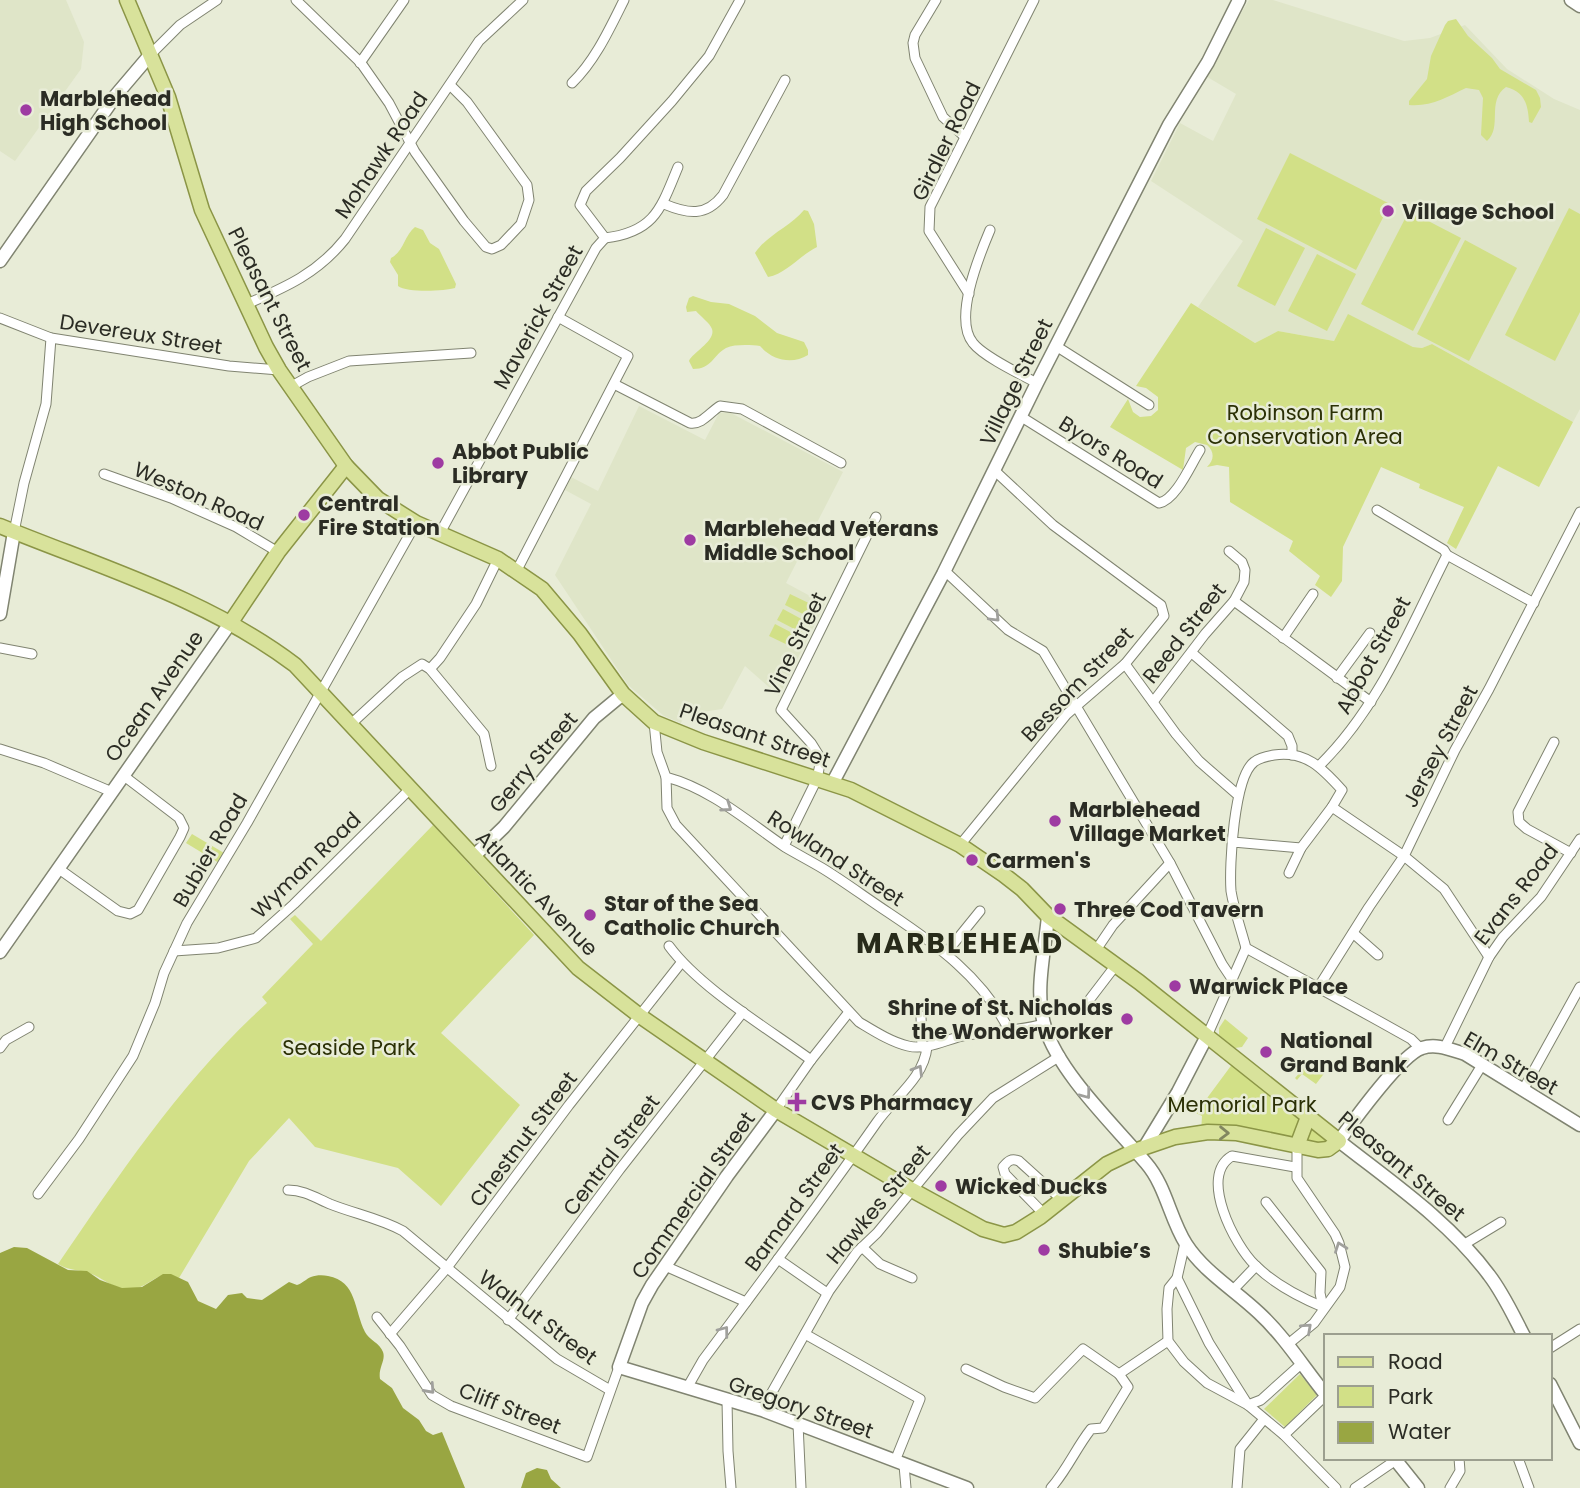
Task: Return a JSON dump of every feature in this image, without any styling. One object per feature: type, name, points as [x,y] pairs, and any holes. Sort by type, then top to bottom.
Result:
[{"type":"main road","name":"Pleasant Street","points":[[127,0],[171,107],[202,211],[279,370],[346,466],[378,499],[416,523],[498,559],[547,593],[623,694],[654,722],[702,743],[817,779],[879,802],[960,845],[1022,889],[1048,916],[1116,965],[1413,1199],[1463,1245],[1490,1276],[1523,1334]]},
{"type":"main road","name":"Village Street","points":[[832,784],[945,570],[1020,416],[1169,125],[1208,62],[1239,0]]},
{"type":"main road","points":[[1571,0],[1580,6]]},
{"type":"main road","points":[[0,261],[116,95],[150,55]]},
{"type":"main road","name":"Ocean Avenue","points":[[0,952],[278,552],[346,466]]},
{"type":"main road","points":[[0,614],[7,529]]},
{"type":"main road","name":"Atlantic Avenue","points":[[7,529],[231,622],[295,664],[578,968],[640,1016],[776,1110],[983,1229],[1004,1235],[1016,1233],[1107,1164],[1139,1149],[1175,1137],[1223,1132],[1325,1150],[1339,1140]]},
{"type":"main road","name":"Gerry Street","points":[[474,856],[504,827],[594,718],[623,694]]},
{"type":"main road","points":[[1048,916],[1041,980],[1044,1024],[1060,1056],[1092,1102],[1139,1149],[1158,1181],[1185,1243],[1209,1271],[1261,1314],[1324,1393]]},
{"type":"main road","points":[[1139,1149],[1158,1126],[1207,1036]]},
{"type":"main road","points":[[1339,1140],[1401,1061],[1420,1048]]},
{"type":"main road","name":"Elm Street","points":[[1420,1048],[1444,1048],[1465,1054],[1580,1125]]},
{"type":"main road","name":"Commercial Street","points":[[619,1367],[642,1303],[727,1176],[776,1110]]},
{"type":"main road","points":[[1297,1146],[1308,1116]]},
{"type":"main road","points":[[1158,1126],[1175,1137]]},
{"type":"main road","name":"Gregory Street","points":[[619,1367],[762,1410],[967,1488]]},
{"type":"main road","points":[[1552,1388],[1580,1443]]},
{"type":"main road","points":[[1396,1460],[1418,1488]]},
{"type":"street","points":[[150,55],[180,25],[217,0]]},
{"type":"street","points":[[296,0],[360,63],[389,103],[409,143],[464,221],[486,247],[492,249],[513,235],[521,224],[529,200],[527,185],[467,102],[450,85]]},
{"type":"street","points":[[360,63],[404,0]]},
{"type":"street","name":"Mohawk Road","points":[[247,304],[312,272],[330,258],[479,41],[523,0]]},
{"type":"street","points":[[572,83],[592,58],[624,0]]},
{"type":"street","name":"Maverick Street","points":[[440,533],[596,248],[605,237],[580,205],[586,191],[672,102],[709,55],[740,0]]},
{"type":"street","points":[[936,0],[915,35],[915,58],[943,117],[965,137]]},
{"type":"street","name":"Girdler Road","points":[[969,294],[929,231],[930,207],[1034,0]]},
{"type":"street","points":[[664,204],[676,209],[698,212],[716,204],[785,80]]},
{"type":"street","points":[[605,237],[642,228],[664,204],[678,167]]},
{"type":"street","points":[[990,230],[969,294],[966,328],[968,336],[974,345],[1037,383]]},
{"type":"street","points":[[517,570],[628,356],[558,317]]},
{"type":"street","name":"Devereux Street","points":[[0,318],[51,338],[229,366],[279,370]]},
{"type":"street","points":[[7,529],[24,483],[46,404],[51,338]]},
{"type":"street","points":[[1056,346],[1149,405]]},
{"type":"street","points":[[290,387],[349,361],[471,353]]},
{"type":"street","points":[[614,384],[695,424],[720,406],[742,409],[841,463]]},
{"type":"street","name":"Byors Road","points":[[1020,416],[1159,503],[1174,495],[1200,450]]},
{"type":"street","name":"Weston Road","points":[[104,474],[171,498],[225,522],[278,552]]},
{"type":"street","name":"Bessom Street","points":[[960,845],[1067,714],[1125,664],[1162,619],[1164,612],[1161,605],[1053,525],[992,474]]},
{"type":"street","points":[[1377,510],[1444,550],[1447,555],[1534,603]]},
{"type":"street","name":"Jersey Street","points":[[1318,988],[1404,856],[1455,750],[1580,512]]},
{"type":"street","name":"Vine Street","points":[[817,779],[821,759],[819,753],[781,710],[876,517]]},
{"type":"street","name":"Bubier Road","points":[[38,1195],[79,1139],[133,1056],[187,923],[416,523]]},
{"type":"street","name":"Reed Street","points":[[1153,702],[1234,601],[1244,582],[1245,569],[1242,562],[1229,551]]},
{"type":"street","name":"Abbot Street","points":[[1320,765],[1341,745],[1371,702],[1447,555]]},
{"type":"street","points":[[430,669],[475,604],[498,559]]},
{"type":"street","points":[[945,570],[1008,630],[1043,651],[1170,863],[1232,979]]},
{"type":"street","points":[[1283,638],[1313,594]]},
{"type":"street","points":[[1234,601],[1371,702]]},
{"type":"street","points":[[1337,678],[1370,633]]},
{"type":"street","points":[[0,648],[32,654]]},
{"type":"street","points":[[1192,653],[1288,736],[1292,755]]},
{"type":"street","points":[[351,724],[402,677],[422,664],[430,669],[484,734],[491,766]]},
{"type":"street","points":[[1125,664],[1199,761],[1238,795]]},
{"type":"street","points":[[654,722],[657,752],[666,777],[667,808],[671,819],[859,1022],[910,1047],[924,1047],[954,1038],[1044,1024]]},
{"type":"street","points":[[1554,742],[1518,812],[1519,822],[1571,853]]},
{"type":"street","points":[[0,749],[44,762],[112,792]]},
{"type":"street","points":[[1207,1036],[1246,948],[1232,894],[1229,863],[1238,795],[1245,774],[1254,762],[1268,756],[1292,755],[1320,765],[1342,790],[1301,848],[1289,873]]},
{"type":"street","points":[[59,869],[118,911],[130,914],[138,910],[184,829],[179,818],[124,776]]},
{"type":"street","name":"Rowland Street","points":[[666,777],[686,782],[704,792],[925,936],[967,971],[1002,1015],[1009,1030]]},
{"type":"street","points":[[784,846],[817,779]]},
{"type":"street","name":"Wyman Road","points":[[174,951],[218,948],[256,938],[411,788]]},
{"type":"street","points":[[1332,807],[1404,856],[1444,889],[1489,957]]},
{"type":"street","name":"Evans Road","points":[[1444,1048],[1489,957],[1503,937],[1541,897],[1580,839]]},
{"type":"street","points":[[1233,842],[1301,848]]},
{"type":"street","points":[[1096,950],[1113,925],[1170,863]]},
{"type":"street","points":[[946,953],[980,911]]},
{"type":"street","points":[[1353,933],[1378,955]]},
{"type":"street","points":[[669,946],[681,963],[743,1012],[811,1060]]},
{"type":"street","points":[[1246,948],[1377,1020],[1420,1048]]},
{"type":"street","name":"Chestnut Street","points":[[390,1334],[446,1269],[569,1105],[681,963]]},
{"type":"street","points":[[1090,999],[1116,965]]},
{"type":"street","points":[[1523,1090],[1580,987]]},
{"type":"street","name":"Central Street","points":[[508,1320],[620,1168],[743,1012]]},
{"type":"street","name":"Commercial Street","points":[[776,1110],[849,1012]]},
{"type":"street","points":[[921,1016],[924,1047]]},
{"type":"street","points":[[0,1048],[6,1040],[29,1027]]},
{"type":"street","name":"Barnard Street","points":[[687,1388],[703,1360],[854,1157],[879,1119],[916,1076],[924,1062],[924,1047]]},
{"type":"street","name":"Hawkes Street","points":[[762,1410],[827,1293],[862,1247],[993,1098],[1060,1056]]},
{"type":"street","points":[[1448,1120],[1482,1065]]},
{"type":"street","points":[[1287,1345],[1314,1323],[1340,1287],[1345,1267],[1343,1255],[1330,1226],[1297,1178],[1297,1146]]},
{"type":"street","points":[[1295,1167],[1232,1156],[1225,1160],[1221,1170],[1218,1192],[1222,1210],[1242,1250],[1256,1266],[1290,1292],[1323,1307]]},
{"type":"street","points":[[1044,1213],[1005,1174],[1003,1167],[1008,1161],[1019,1161],[1062,1199]]},
{"type":"street","name":"Walnut Street","points":[[288,1190],[310,1194],[403,1231],[557,1359],[610,1390]]},
{"type":"street","points":[[1266,1202],[1321,1272],[1320,1293],[1323,1307]]},
{"type":"street","points":[[1463,1245],[1501,1222]]},
{"type":"street","points":[[1185,1243],[1177,1278],[1169,1288],[1168,1341],[1184,1362],[1208,1383],[1248,1405],[1284,1434],[1336,1488]]},
{"type":"street","points":[[862,1247],[880,1264],[912,1278]]},
{"type":"street","points":[[778,1259],[827,1293]]},
{"type":"street","points":[[665,1266],[746,1302]]},
{"type":"street","points":[[1233,1290],[1256,1266]]},
{"type":"street","points":[[1177,1278],[1209,1343],[1248,1405]]},
{"type":"street","name":"Cliff Street","points":[[377,1317],[432,1395],[451,1406],[587,1457]]},
{"type":"street","points":[[1552,1347],[1580,1329]]},
{"type":"street","points":[[805,1334],[920,1399],[900,1463],[906,1488]]},
{"type":"street","points":[[1119,1374],[1168,1341]]},
{"type":"street","points":[[966,1369],[1035,1398],[1083,1349],[1119,1374],[1128,1387],[1124,1394],[1103,1428],[1091,1429],[1075,1449],[1061,1477],[1051,1488]]},
{"type":"street","points":[[1248,1405],[1261,1401],[1301,1364]]},
{"type":"street","name":"Commercial Street","points":[[587,1457],[619,1367]]},
{"type":"street","points":[[1284,1434],[1324,1397]]},
{"type":"street","points":[[727,1401],[731,1488]]},
{"type":"street","points":[[1237,1488],[1240,1450],[1264,1419]]},
{"type":"street","points":[[798,1424],[801,1488]]},
{"type":"street","points":[[1355,1488],[1394,1460]]},
{"type":"street","points":[[1450,1488],[1460,1471],[1460,1460]]},
{"type":"street","points":[[1519,1460],[1529,1488]]},
{"type":"shaded area","name":"Marblehead High School","points":[[0,0],[66,0],[84,42],[81,69],[15,161],[0,151]]},
{"type":"shaded area","name":"Village School","points":[[1249,0],[1273,0],[1404,41],[1430,38],[1465,25],[1507,69],[1554,99],[1580,110],[1580,409],[1573,422],[1432,344],[1422,348],[1413,347],[1348,315],[1334,341],[1278,331],[1255,343],[1198,307],[1243,241],[1151,181],[1180,123],[1213,141],[1236,94],[1204,75]]},
{"type":"shaded area","name":"Marblehead Veterans Middle School","points":[[639,406],[705,440],[719,413],[729,412],[843,472],[786,583],[825,604],[779,696],[745,666],[722,709],[689,714],[684,716],[681,723],[664,716],[628,685],[555,575],[591,504],[565,490],[571,477],[598,491]]},
{"type":"green space","points":[[1456,19],[1468,36],[1500,69],[1536,90],[1541,107],[1532,123],[1529,122],[1528,110],[1521,96],[1506,87],[1497,99],[1494,129],[1487,141],[1481,135],[1483,98],[1479,90],[1466,88],[1432,103],[1409,105],[1409,101],[1427,79],[1431,56],[1445,25]]},
{"type":"green space","points":[[1290,153],[1390,204],[1356,270],[1257,219]]},
{"type":"green space","points":[[1569,208],[1580,214],[1580,312],[1555,361],[1505,335]]},
{"type":"green space","points":[[804,210],[808,211],[814,224],[817,247],[781,272],[768,277],[755,253]]},
{"type":"green space","points":[[1409,211],[1461,238],[1413,331],[1361,304]]},
{"type":"green space","points":[[415,227],[423,230],[430,243],[439,249],[456,284],[455,288],[435,291],[398,286],[398,275],[390,262],[391,258]]},
{"type":"green space","points":[[1266,228],[1305,248],[1275,306],[1237,286]]},
{"type":"green space","points":[[1465,240],[1517,268],[1469,361],[1417,334]]},
{"type":"green space","points":[[1317,254],[1356,274],[1327,331],[1288,311]]},
{"type":"green space","points":[[693,296],[729,304],[755,316],[777,333],[804,342],[808,355],[795,360],[782,360],[770,355],[760,346],[734,346],[726,348],[704,367],[693,369],[689,361],[711,338],[712,329],[696,311],[687,312],[689,298]]},
{"type":"green space","name":"Robinson Farm Conservation Area","points":[[1191,303],[1255,343],[1278,331],[1334,341],[1348,314],[1413,347],[1422,348],[1432,344],[1573,422],[1539,487],[1498,466],[1456,549],[1447,543],[1464,507],[1419,488],[1420,484],[1381,467],[1343,547],[1342,581],[1331,597],[1315,585],[1320,576],[1289,551],[1293,541],[1230,502],[1229,467],[1207,467],[1213,456],[1207,445],[1195,442],[1186,448],[1183,470],[1110,427],[1128,399],[1133,412],[1140,417],[1151,416],[1158,410],[1158,397],[1146,388],[1136,386]]},
{"type":"green space","points":[[790,594],[815,606],[809,617],[785,605]]},
{"type":"green space","points":[[783,609],[807,622],[802,633],[777,620]]},
{"type":"green space","points":[[775,624],[800,637],[794,648],[769,636]]},
{"type":"green space","name":"Seaside Park","points":[[433,825],[534,935],[441,1033],[520,1105],[441,1206],[398,1168],[315,1147],[289,1118],[249,1161],[179,1278],[165,1275],[137,1288],[123,1289],[89,1273],[58,1264],[181,1094],[208,1062],[267,1003],[262,997],[313,944],[290,919],[295,915],[321,941]]},
{"type":"green space","points":[[192,834],[224,853],[219,863],[186,843]]},
{"type":"green space","points":[[1225,1019],[1248,1038],[1242,1047],[1235,1048],[1219,1035],[1219,1028]]},
{"type":"green space","name":"Memorial Park","points":[[1236,1059],[1308,1117],[1333,1146],[1201,1133],[1202,1116],[1196,1113]]},
{"type":"green space","points":[[1311,1060],[1326,1071],[1316,1084],[1302,1074],[1297,1080],[1295,1078]]},
{"type":"green space","points":[[1300,1374],[1317,1395],[1285,1427],[1264,1409]]},
{"type":"water","points":[[14,1247],[27,1248],[68,1270],[87,1271],[100,1280],[122,1288],[142,1287],[163,1274],[171,1274],[188,1282],[198,1301],[216,1309],[228,1295],[242,1293],[247,1298],[262,1300],[289,1282],[297,1285],[320,1275],[337,1279],[350,1290],[365,1332],[383,1352],[380,1379],[392,1388],[403,1408],[419,1420],[426,1431],[433,1435],[442,1432],[465,1488],[0,1488],[0,1253]]},
{"type":"water","points":[[537,1468],[547,1470],[551,1479],[561,1488],[521,1488],[526,1473]]},
{"type":"place","name":"Marblehead High School","points":[[26,110]]},
{"type":"place","name":"Village School","points":[[1388,211]]},
{"type":"place","name":"Abbot Public Library","points":[[438,463]]},
{"type":"place","name":"Central Fire Station","points":[[304,515]]},
{"type":"place","name":"Marblehead Veterans Middle School","points":[[690,540]]},
{"type":"place","name":"Marblehead Village Market","points":[[1055,821]]},
{"type":"place","name":"Carmen's","points":[[972,860]]},
{"type":"place","name":"Three Cod Tavern","points":[[1060,909]]},
{"type":"place","name":"Star of the Sea Catholic Church","points":[[590,915]]},
{"type":"place","name":"Warwick Place","points":[[1175,986]]},
{"type":"place","name":"Shrine of St. Nicholas the Wonderworker","points":[[1127,1019]]},
{"type":"place","name":"National Grand Bank","points":[[1266,1052]]},
{"type":"place","name":"CVS Pharmacy","points":[[797,1102]]},
{"type":"place","name":"Wicked Ducks","points":[[941,1186]]},
{"type":"place","name":"Shubie’s","points":[[1044,1250]]},
{"type":"district","name":"MARBLEHEAD","points":[[960,943]]}]
